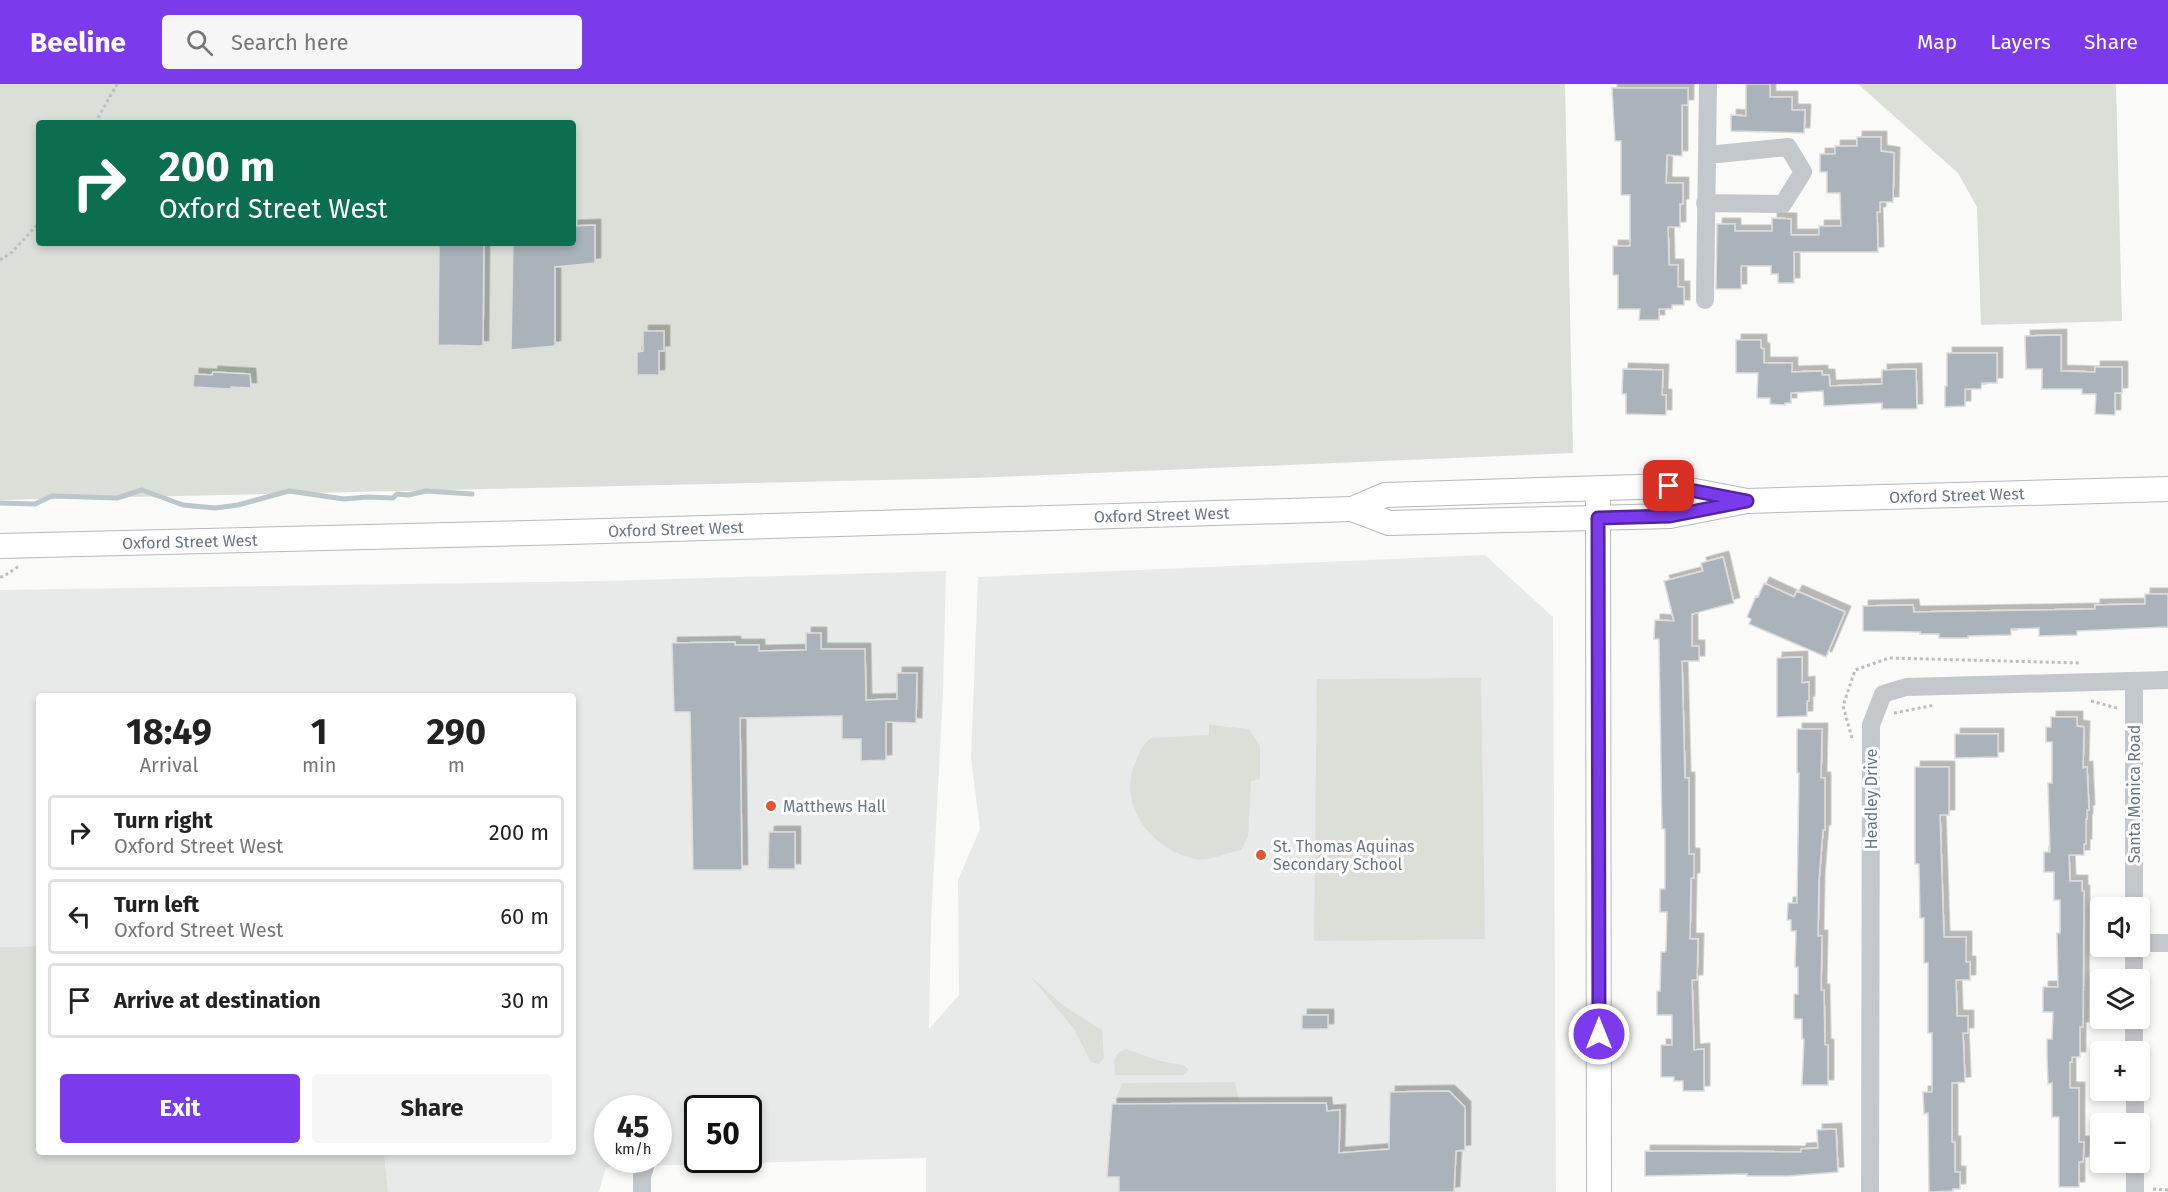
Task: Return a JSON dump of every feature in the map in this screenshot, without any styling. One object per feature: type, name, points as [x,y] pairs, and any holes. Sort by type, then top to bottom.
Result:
[{"type":"main road","name":"Oxford Street West","points":[[0,546],[1352,509],[1385,495],[1669,486],[1747,501]]},
{"type":"main road","points":[[1598,488],[1599,1192]]},
{"type":"main road","name":"Oxford Street West","points":[[1352,509],[1389,523],[1598,518],[1670,516],[1747,501],[2168,489]]},
{"type":"street","points":[[1705,300],[1708,84]]},
{"type":"street","points":[[1705,202],[1783,204],[1803,172],[1788,147],[1708,155]]},
{"type":"street","name":"Headley Drive","points":[[1869,1192],[1871,725],[1883,694],[1906,687],[2168,680]]},
{"type":"street","name":"Santa Monica Road","points":[[2134,681],[2134,897]]},
{"type":"street","points":[[2150,943],[2168,943]]},
{"type":"street","points":[[642,1192],[643,1173]]},
{"type":"street","points":[[2135,1173],[2135,1192]]},
{"type":"path","points":[[97,120],[117,84]]},
{"type":"path","points":[[0,260],[12,252],[36,226]]},
{"type":"path","points":[[1854,745],[1843,706],[1855,670],[1889,658],[2085,663]]},
{"type":"path","points":[[2091,701],[2117,708]]},
{"type":"path","points":[[1889,714],[1942,704]]},
{"type":"shaded area","points":[[0,84],[1565,84],[1573,453],[973,478],[0,500]]},
{"type":"shaded area","points":[[1858,84],[2116,84],[2122,321],[1981,325],[1977,207],[1958,173]]},
{"type":"shaded area","points":[[1485,555],[1553,617],[1556,1192],[926,1192],[926,1158],[762,1163],[762,1095],[684,1095],[684,1165],[672,1165],[672,1095],[594,1095],[594,1173],[604,1173],[599,1192],[388,1192],[384,1155],[576,1155],[576,693],[36,693],[36,946],[0,947],[0,590],[605,581],[946,571],[943,692],[931,921],[929,1029],[959,995],[958,880],[980,829],[971,758],[978,577]]},
{"type":"shaded area","points":[[1481,678],[1485,939],[1314,941],[1317,679]]},
{"type":"shaded area","points":[[1209,725],[1249,729],[1260,746],[1260,779],[1251,781],[1248,837],[1241,850],[1212,858],[1195,859],[1164,846],[1141,823],[1134,809],[1131,777],[1140,751],[1151,738],[1209,735]]},
{"type":"shaded area","points":[[36,946],[36,1155],[384,1155],[388,1192],[0,1192],[0,947]]},
{"type":"shaded area","points":[[1030,976],[1065,1007],[1102,1030],[1104,1058],[1099,1064],[1091,1062],[1074,1029]]},
{"type":"shaded area","points":[[1126,1049],[1160,1061],[1184,1065],[1188,1070],[1183,1075],[1115,1075],[1114,1060],[1119,1052]]},
{"type":"shaded area","points":[[1235,1082],[1239,1100],[1115,1101],[1122,1083]]},
{"type":"building","points":[[1746,84],[1770,84],[1770,97],[1792,97],[1792,110],[1805,110],[1804,133],[1731,131],[1731,115],[1746,116]]},
{"type":"building","points":[[1612,88],[1688,88],[1688,105],[1682,105],[1682,156],[1667,155],[1666,183],[1683,183],[1680,227],[1668,227],[1669,265],[1678,265],[1678,287],[1684,287],[1684,305],[1672,305],[1672,309],[1659,309],[1659,320],[1639,320],[1640,309],[1618,309],[1618,275],[1613,275],[1613,246],[1630,246],[1630,195],[1621,195],[1621,141],[1615,141]]},
{"type":"building","points":[[1857,137],[1881,137],[1881,151],[1894,153],[1893,202],[1880,202],[1880,212],[1877,212],[1878,252],[1794,252],[1794,283],[1778,283],[1778,274],[1771,274],[1771,266],[1741,266],[1741,289],[1716,289],[1717,224],[1735,224],[1735,231],[1772,231],[1772,218],[1791,219],[1791,235],[1819,235],[1819,226],[1841,226],[1840,193],[1827,193],[1827,172],[1820,172],[1820,154],[1835,154],[1835,146],[1857,146]]},
{"type":"building","points":[[595,225],[595,263],[555,267],[555,346],[511,350],[513,246],[576,246],[576,226]]},
{"type":"building","points":[[439,246],[484,246],[483,346],[438,345]]},
{"type":"building","points":[[643,331],[664,331],[664,351],[659,351],[659,375],[637,375],[637,352],[643,351]]},
{"type":"building","points":[[2061,335],[2061,371],[2095,372],[2095,367],[2122,367],[2122,393],[2115,393],[2115,415],[2095,414],[2096,394],[2082,394],[2082,389],[2042,389],[2042,369],[2026,369],[2025,336]]},
{"type":"building","points":[[1736,340],[1761,340],[1761,348],[1764,349],[1764,363],[1792,363],[1792,372],[1822,371],[1822,375],[1829,375],[1830,386],[1882,384],[1882,370],[1916,369],[1917,409],[1882,409],[1882,403],[1824,406],[1823,391],[1791,393],[1791,403],[1770,404],[1770,398],[1757,398],[1758,373],[1736,373]]},
{"type":"building","points":[[1947,353],[1997,353],[1997,383],[1982,383],[1981,389],[1965,389],[1965,406],[1945,407]]},
{"type":"building","points":[[1623,369],[1663,370],[1662,395],[1666,395],[1666,415],[1626,414],[1626,394],[1622,394]]},
{"type":"building","points":[[213,372],[250,374],[251,388],[193,387],[194,374],[212,375]]},
{"type":"building","points":[[1723,557],[1734,603],[1692,614],[1692,646],[1699,646],[1699,661],[1682,661],[1685,778],[1689,778],[1689,854],[1694,854],[1694,878],[1691,878],[1690,939],[1698,939],[1697,980],[1692,980],[1694,1050],[1704,1049],[1704,1091],[1683,1091],[1683,1081],[1674,1081],[1674,1077],[1661,1077],[1661,1045],[1672,1045],[1672,1015],[1657,1015],[1661,952],[1666,950],[1667,912],[1660,912],[1660,889],[1665,889],[1665,829],[1662,829],[1659,639],[1654,639],[1655,620],[1674,621],[1664,581],[1703,571],[1701,563]]},
{"type":"building","points":[[1764,583],[1794,597],[1797,591],[1845,612],[1826,657],[1749,624],[1751,619],[1747,617]]},
{"type":"building","points":[[2145,594],[2168,594],[2168,627],[2077,631],[2077,635],[2039,636],[2039,628],[2011,629],[2011,635],[1968,636],[1968,638],[1939,638],[1939,634],[1920,634],[1920,632],[1863,631],[1863,606],[1913,605],[1914,612],[2095,609],[2095,605],[2145,604]]},
{"type":"building","points":[[806,633],[821,633],[821,649],[865,649],[866,700],[897,699],[897,673],[917,673],[916,723],[886,722],[886,760],[861,761],[861,739],[842,739],[842,716],[740,718],[742,870],[693,870],[690,712],[674,712],[672,643],[735,642],[735,645],[759,645],[759,651],[806,650]]},
{"type":"building","points":[[1802,657],[1802,683],[1809,682],[1807,716],[1777,717],[1777,658]]},
{"type":"building","points":[[2051,717],[2077,717],[2077,726],[2084,727],[2083,768],[2087,767],[2089,810],[2087,810],[2086,819],[2084,855],[2069,855],[2070,881],[2082,881],[2082,891],[2084,891],[2083,1027],[2080,1027],[2080,1057],[2072,1057],[2072,1062],[2070,1062],[2070,1088],[2079,1088],[2079,1142],[2084,1142],[2083,1162],[2079,1162],[2079,1187],[2059,1187],[2059,1117],[2052,1117],[2052,1083],[2048,1084],[2047,1039],[2052,1039],[2053,1012],[2043,1012],[2043,987],[2058,987],[2057,933],[2060,933],[2060,900],[2054,900],[2054,872],[2044,872],[2044,852],[2050,852],[2048,783],[2052,783],[2052,742],[2046,742],[2046,727],[2051,727]]},
{"type":"building","points":[[1797,729],[1822,729],[1821,778],[1825,778],[1825,830],[1823,830],[1819,880],[1818,936],[1822,936],[1821,990],[1824,990],[1828,1085],[1802,1085],[1804,1039],[1802,1039],[1802,1019],[1794,1019],[1794,994],[1798,994],[1798,967],[1795,967],[1796,931],[1791,931],[1791,920],[1787,920],[1788,903],[1797,903],[1799,773],[1797,773]]},
{"type":"building","points":[[1955,734],[1998,734],[1998,757],[1955,758]]},
{"type":"building","points":[[1915,767],[1949,767],[1949,815],[1940,815],[1944,937],[1966,937],[1966,962],[1970,962],[1970,980],[1956,980],[1957,1016],[1968,1016],[1968,1033],[1963,1033],[1965,1082],[1952,1083],[1952,1142],[1955,1142],[1955,1172],[1960,1172],[1960,1189],[1953,1189],[1953,1191],[1929,1192],[1928,1113],[1924,1114],[1923,1092],[1932,1092],[1932,1033],[1928,1033],[1928,963],[1924,963],[1924,918],[1920,918],[1919,864],[1915,864]]},
{"type":"building","points":[[769,832],[795,832],[795,869],[768,869]]},
{"type":"building","points":[[1302,1015],[1328,1015],[1328,1029],[1302,1029]]},
{"type":"building","points":[[1449,1091],[1465,1107],[1465,1150],[1456,1151],[1454,1192],[1119,1192],[1119,1177],[1107,1177],[1112,1104],[1326,1103],[1327,1111],[1340,1110],[1339,1153],[1389,1149],[1390,1092]]},
{"type":"building","points":[[1836,1129],[1838,1172],[1789,1176],[1747,1176],[1747,1174],[1645,1176],[1645,1151],[1801,1152],[1801,1149],[1818,1148],[1817,1130]]},
{"type":"waterway","points":[[0,503],[35,504],[52,496],[117,498],[142,490],[183,505],[215,508],[238,505],[289,491],[344,499],[393,498],[397,494],[408,495],[426,491],[472,494]]},
{"type":"place","name":"Matthews Hall","points":[[771,806]]},
{"type":"place","name":"St. Thomas Aquinas Secondary School","points":[[1261,855]]},
{"type":"route","points":[[1599,1034],[1598,518],[1670,516],[1747,501],[1669,486]]}]
